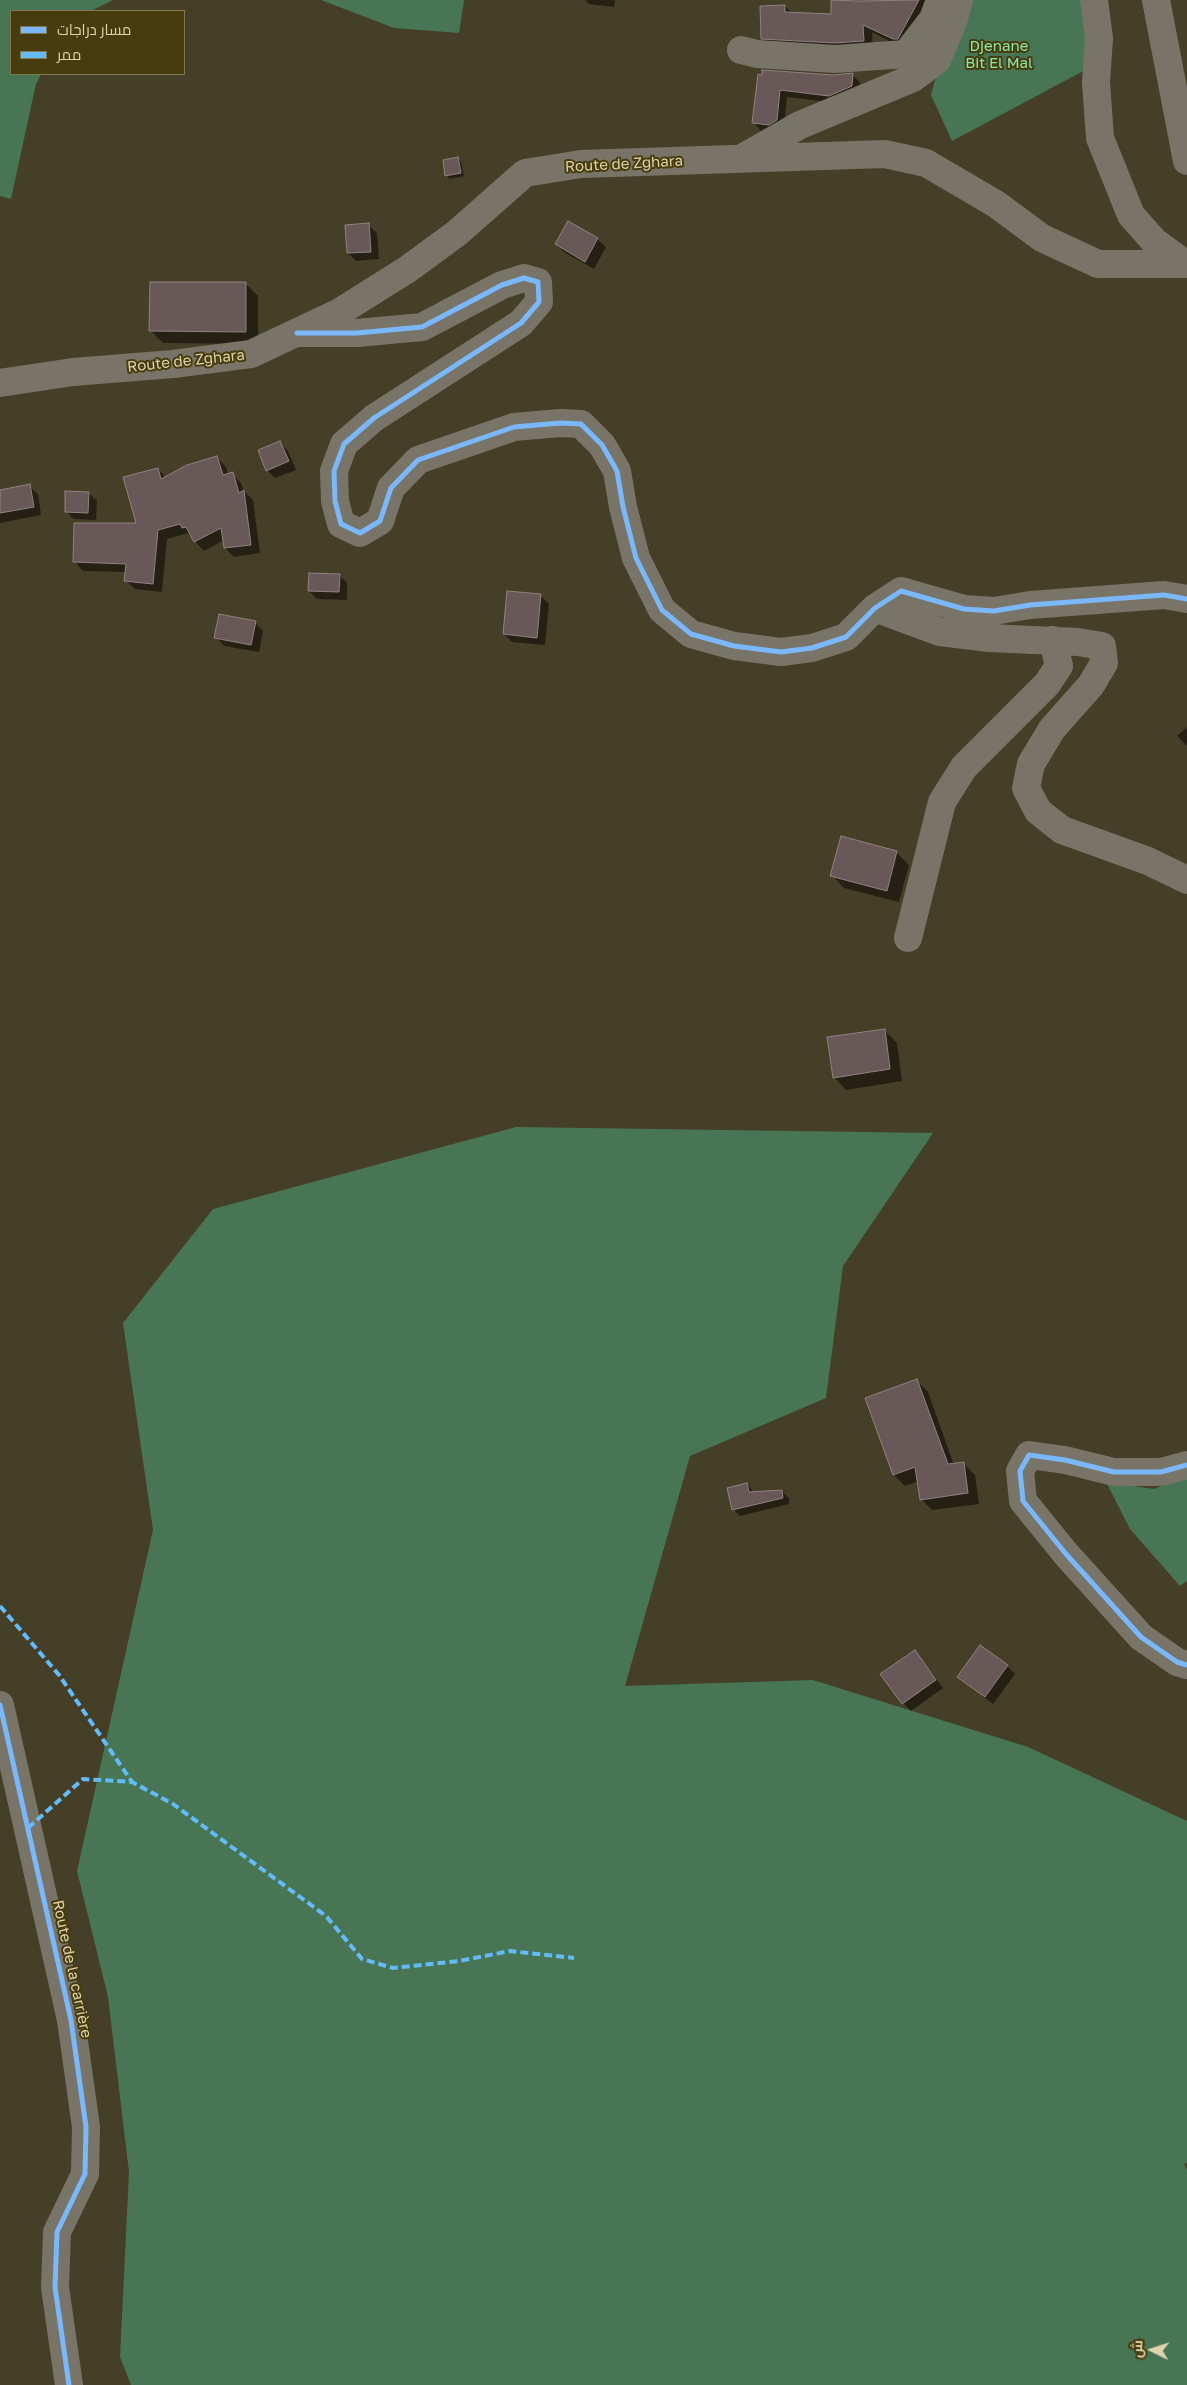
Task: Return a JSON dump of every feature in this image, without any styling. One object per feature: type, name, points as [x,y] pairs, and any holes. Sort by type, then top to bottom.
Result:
[{"type":"street","points":[[741,50],[757,54],[835,59],[906,54],[933,19],[940,0]]},
{"type":"street","points":[[742,158],[800,125],[914,78],[937,60],[960,0]]},
{"type":"street","points":[[1094,0],[1099,38],[1096,82],[1100,138],[1131,215],[1154,241],[1186,264]]},
{"type":"street","points":[[1156,0],[1187,161]]},
{"type":"street","name":"Route de Zghara","points":[[0,383],[73,372],[174,364],[251,354],[338,313],[408,269],[457,233],[525,173],[581,164],[885,154],[926,163],[996,204],[1042,238],[1098,264],[1186,264]]},
{"type":"street","points":[[297,333],[357,333],[422,327],[502,285],[524,278],[538,282],[539,302],[521,323],[374,418],[344,444],[334,470],[335,501],[342,524],[360,533],[380,521],[391,488],[418,460],[514,428],[560,423],[581,424],[602,445],[617,471],[622,508],[636,558],[662,610],[691,634],[734,646],[781,652],[812,648],[846,637],[875,608],[901,591],[964,609],[994,611],[1030,605],[1164,595],[1187,599]]},
{"type":"street","points":[[875,608],[940,632],[990,638],[1053,640],[1102,646],[1104,663],[1091,685],[1052,729],[1030,764],[1026,788],[1038,811],[1062,830],[1148,861],[1187,880]]},
{"type":"street","points":[[908,938],[942,802],[964,767],[1047,684],[1059,666],[1053,640]]},
{"type":"street","points":[[1187,1465],[1160,1472],[1114,1472],[1029,1455],[1020,1471],[1023,1501],[1066,1554],[1141,1637],[1178,1662],[1187,1665]]},
{"type":"street","name":"Route de la carrière","points":[[0,1705],[72,2020],[86,2127],[85,2174],[57,2232],[55,2288],[69,2385]]},
{"type":"green space","points":[[0,0],[113,0],[93,10],[10,10],[10,75],[40,75],[36,84],[11,199],[0,196]]},
{"type":"green space","points":[[321,0],[464,0],[459,33],[394,28]]},
{"type":"green space","name":"Djenane Bit El Mal","points":[[957,0],[1090,0],[1089,68],[952,141],[931,95]]},
{"type":"green space","points":[[516,1127],[933,1133],[843,1266],[826,1398],[690,1456],[625,1686],[813,1680],[1028,1747],[1187,1821],[1187,2163],[1184,2164],[1187,2170],[1187,2385],[131,2385],[120,2357],[129,2172],[108,1997],[77,1871],[153,1530],[123,1323],[213,1209]]},
{"type":"green space","points":[[1187,1475],[1187,1581],[1180,1586],[1130,1529],[1106,1482],[1154,1489]]},
{"type":"building","points":[[831,0],[919,0],[898,39],[893,39],[863,25],[864,41],[835,43],[761,39],[760,6],[785,5],[785,12],[831,14]]},
{"type":"building","points":[[762,70],[834,75],[853,73],[852,86],[829,96],[780,90],[777,120],[769,125],[752,123],[758,74],[762,75]]},
{"type":"building","points":[[458,157],[461,173],[445,176],[443,160]]},
{"type":"building","points":[[568,221],[598,238],[585,262],[555,244]]},
{"type":"building","points":[[369,223],[371,252],[347,253],[345,225]]},
{"type":"building","points":[[150,282],[246,282],[246,332],[149,331]]},
{"type":"building","points":[[280,441],[289,461],[266,471],[258,450]]},
{"type":"building","points":[[217,456],[223,475],[233,472],[239,493],[244,490],[251,545],[224,548],[221,528],[194,542],[186,527],[182,528],[180,524],[158,530],[153,584],[124,581],[126,564],[73,562],[74,523],[136,523],[123,477],[158,468],[161,479],[187,465]]},
{"type":"building","points":[[30,484],[34,507],[0,513],[0,490]]},
{"type":"building","points":[[65,491],[89,492],[88,513],[65,512]]},
{"type":"building","points":[[309,573],[340,574],[339,592],[308,591]]},
{"type":"building","points":[[507,591],[541,594],[537,638],[503,634]]},
{"type":"building","points":[[219,614],[256,621],[251,645],[214,638]]},
{"type":"building","points":[[841,836],[897,851],[887,891],[830,876]]},
{"type":"building","points":[[885,1029],[890,1069],[833,1078],[827,1037]]},
{"type":"building","points":[[917,1379],[948,1464],[964,1462],[968,1493],[920,1500],[915,1467],[893,1475],[865,1398]]},
{"type":"building","points":[[747,1483],[749,1492],[782,1490],[783,1498],[732,1510],[727,1488]]},
{"type":"building","points":[[980,1645],[1008,1665],[985,1697],[957,1677]]},
{"type":"building","points":[[915,1650],[936,1680],[902,1704],[880,1674]]},
{"type":"marked path","points":[[0,1606],[59,1675],[132,1782]]},
{"type":"marked path","points":[[28,1828],[83,1779],[132,1782],[173,1804],[326,1916],[362,1959],[393,1968],[459,1961],[510,1951],[574,1958]]},
{"type":"cycle path","points":[[297,333],[357,333],[422,327],[502,285],[524,278],[538,282],[539,302],[521,323],[374,418],[344,444],[334,471],[335,501],[341,524],[360,533],[380,521],[391,488],[418,460],[514,427],[560,423],[581,424],[602,445],[617,471],[623,507],[636,558],[662,610],[691,634],[734,646],[781,652],[812,648],[846,637],[875,608],[901,591],[964,609],[994,611],[1030,605],[1164,595],[1187,599]]},
{"type":"cycle path","points":[[1187,1465],[1161,1472],[1114,1472],[1065,1460],[1029,1455],[1020,1471],[1023,1501],[1066,1554],[1141,1637],[1177,1662],[1187,1665]]},
{"type":"cycle path","points":[[0,1705],[71,2020],[86,2127],[85,2174],[57,2232],[55,2287],[69,2385]]}]
